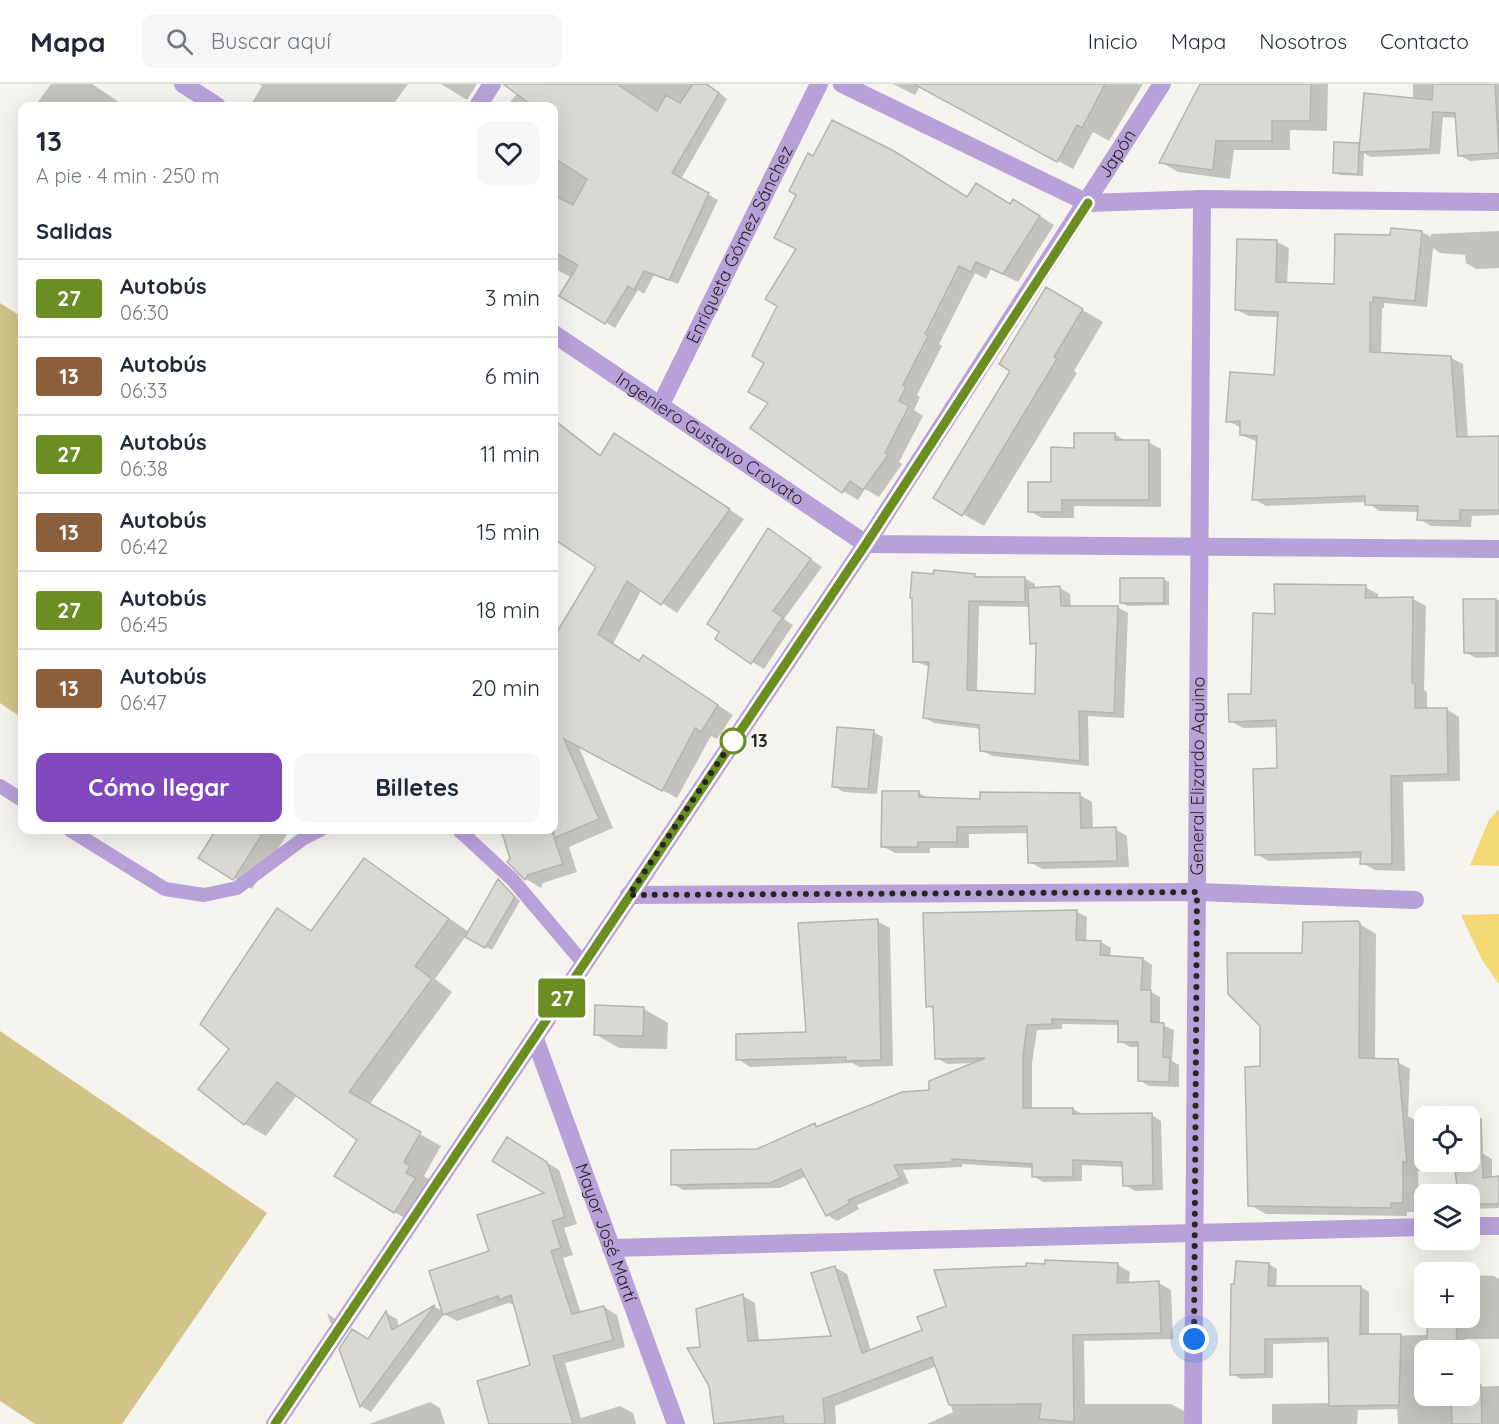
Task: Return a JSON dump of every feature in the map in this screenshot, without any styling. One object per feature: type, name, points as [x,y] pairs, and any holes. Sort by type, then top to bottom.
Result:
[{"type":"street","points":[[481,102],[492,84]]},
{"type":"street","name":"Enriqueta Gómez Sánchez","points":[[660,405],[819,84]]},
{"type":"street","points":[[842,84],[1088,203],[1202,199],[1499,202]]},
{"type":"street","name":"Japón","points":[[275,1424],[866,544],[1088,203],[1162,84]]},
{"type":"street","points":[[194,87],[212,102]]},
{"type":"street","name":"General Elizardo Aquino","points":[[1193,1424],[1202,199]]},
{"type":"street","name":"Ingeniero Gustavo Crovato","points":[[558,337],[866,544]]},
{"type":"street","points":[[866,544],[1499,549]]},
{"type":"street","points":[[629,895],[1197,892],[1414,900]]},
{"type":"street","name":"Mayor José Martí","points":[[535,1039],[676,1424]]},
{"type":"street","points":[[1480,1226],[1499,1226]]},
{"type":"street","points":[[611,1248],[1414,1227]]},
{"type":"lane","points":[[0,786],[18,797]]},
{"type":"lane","points":[[76,834],[165,889],[204,895],[237,888],[312,834]]},
{"type":"lane","points":[[463,834],[513,880],[584,964]]},
{"type":"shaded area","points":[[0,303],[18,314],[18,715],[0,703]]},
{"type":"shaded area","points":[[1499,809],[1499,866],[1470,865],[1489,820]]},
{"type":"shaded area","points":[[1499,914],[1499,984],[1482,960],[1461,915]]},
{"type":"shaded area","points":[[0,1031],[267,1213],[122,1424],[35,1424],[0,1401]]},
{"type":"building","points":[[503,84],[617,84],[657,111],[666,95],[680,103],[693,84],[706,84],[719,93],[672,173],[709,193],[669,280],[644,271],[634,290],[628,286],[605,324],[559,296],[578,265],[558,254],[558,197],[573,205],[587,179],[558,161],[558,102],[528,102]]},
{"type":"building","points":[[914,84],[1105,84],[1082,128],[1077,125],[1057,162]]},
{"type":"building","points":[[1200,84],[1311,84],[1310,121],[1272,121],[1272,141],[1216,141],[1213,170],[1159,163]]},
{"type":"building","points":[[1433,84],[1495,84],[1499,153],[1458,156],[1455,113],[1433,112],[1430,149],[1359,152],[1364,93],[1432,100]]},
{"type":"building","points":[[832,120],[894,151],[967,197],[976,183],[1010,204],[1013,199],[1040,216],[1003,274],[976,262],[971,272],[959,266],[925,334],[928,336],[903,385],[906,387],[899,401],[909,406],[885,453],[888,455],[863,490],[850,481],[842,493],[750,428],[768,403],[748,392],[764,363],[752,356],[777,306],[765,299],[796,249],[774,238],[796,195],[789,191],[808,153],[813,156]]},
{"type":"building","points":[[1334,142],[1359,143],[1358,174],[1333,173]]},
{"type":"building","points":[[1391,228],[1422,231],[1415,301],[1373,297],[1373,302],[1370,302],[1370,352],[1451,356],[1457,437],[1499,436],[1499,510],[1460,510],[1460,521],[1417,520],[1418,506],[1365,505],[1365,496],[1252,500],[1257,436],[1240,435],[1240,421],[1226,422],[1230,372],[1274,375],[1278,312],[1235,310],[1237,239],[1277,240],[1276,282],[1334,284],[1335,234],[1390,235]]},
{"type":"building","points":[[1046,287],[1083,309],[1054,357],[1057,359],[962,516],[933,498],[1010,371],[999,364]]},
{"type":"building","points":[[558,423],[600,456],[614,433],[730,509],[661,605],[627,581],[598,634],[639,661],[643,655],[718,705],[701,732],[695,728],[662,791],[564,739],[599,819],[554,838],[563,864],[528,875],[525,880],[507,862],[510,858],[502,834],[553,834],[554,836],[558,834],[558,630],[596,567],[558,542]]},
{"type":"building","points":[[1074,433],[1115,433],[1115,440],[1149,440],[1149,500],[1062,500],[1062,512],[1028,512],[1028,482],[1051,482],[1051,447],[1074,448]]},
{"type":"building","points":[[768,528],[811,559],[773,611],[783,617],[751,664],[715,639],[719,632],[707,624]]},
{"type":"building","points":[[934,570],[975,574],[975,577],[1025,577],[1025,602],[969,601],[967,690],[1035,694],[1036,643],[1030,644],[1028,588],[1060,586],[1061,606],[1118,606],[1114,713],[1079,711],[1080,761],[980,751],[979,725],[923,718],[929,662],[913,662],[912,598],[910,598],[912,572],[933,574]]},
{"type":"building","points":[[1120,578],[1164,578],[1164,603],[1120,603]]},
{"type":"building","points":[[1274,584],[1366,585],[1365,598],[1413,597],[1412,683],[1415,683],[1415,708],[1447,708],[1448,774],[1391,776],[1392,864],[1360,864],[1361,852],[1255,855],[1253,769],[1277,768],[1276,720],[1229,722],[1228,694],[1251,694],[1253,613],[1275,614]]},
{"type":"building","points":[[1463,599],[1496,599],[1496,653],[1464,653]]},
{"type":"building","points":[[837,727],[874,730],[868,789],[832,787]]},
{"type":"building","points":[[882,791],[919,791],[919,797],[980,799],[980,792],[1080,793],[1081,828],[1116,827],[1117,861],[1028,863],[1027,826],[957,827],[957,842],[918,842],[918,847],[881,847]]},
{"type":"building","points":[[213,834],[262,834],[233,880],[198,858]]},
{"type":"building","points":[[364,858],[449,919],[415,966],[432,979],[349,1092],[421,1132],[404,1162],[410,1166],[406,1173],[416,1178],[394,1213],[334,1176],[357,1140],[277,1082],[244,1125],[198,1089],[229,1049],[200,1024],[277,908],[311,931]]},
{"type":"building","points":[[498,879],[515,897],[485,948],[465,937]]},
{"type":"building","points":[[1077,910],[1076,940],[1101,941],[1100,955],[1143,958],[1141,990],[1151,990],[1151,1022],[1164,1023],[1163,1057],[1170,1058],[1169,1082],[1138,1081],[1138,1042],[1118,1042],[1118,1021],[1052,1019],[1052,1024],[1027,1025],[1023,1057],[1023,1108],[1073,1108],[1073,1114],[1152,1113],[1153,1185],[1123,1186],[1122,1162],[1073,1160],[1073,1177],[1032,1177],[1032,1164],[952,1159],[952,1162],[894,1165],[900,1178],[848,1200],[850,1203],[826,1216],[801,1169],[770,1183],[671,1185],[671,1150],[757,1149],[815,1123],[816,1127],[902,1092],[929,1090],[929,1081],[985,1058],[935,1059],[933,1006],[926,1007],[923,913]]},
{"type":"building","points":[[878,919],[881,1060],[846,1061],[846,1057],[736,1060],[736,1034],[806,1032],[798,923]]},
{"type":"building","points":[[1358,921],[1360,923],[1359,1058],[1398,1059],[1407,1162],[1403,1162],[1403,1203],[1391,1203],[1391,1208],[1248,1206],[1245,1067],[1260,1066],[1260,1026],[1228,994],[1227,953],[1302,953],[1303,922]]},
{"type":"building","points":[[595,1005],[644,1007],[643,1036],[594,1035]]},
{"type":"building","points":[[1481,1119],[1483,1178],[1499,1176],[1499,1204],[1480,1204],[1480,1184],[1457,1184],[1455,1172],[1480,1172]]},
{"type":"building","points":[[507,1137],[547,1162],[565,1217],[552,1221],[561,1248],[551,1251],[572,1314],[604,1306],[613,1340],[553,1356],[573,1424],[489,1424],[477,1381],[530,1365],[511,1295],[499,1300],[498,1296],[443,1315],[429,1271],[489,1251],[477,1215],[544,1193],[492,1161]]},
{"type":"building","points":[[1045,1260],[1118,1263],[1117,1283],[1159,1281],[1161,1333],[1073,1335],[1074,1422],[1039,1419],[1041,1404],[949,1405],[932,1357],[823,1399],[825,1424],[784,1424],[783,1416],[714,1424],[709,1386],[687,1348],[700,1347],[696,1309],[743,1294],[748,1341],[831,1336],[811,1273],[835,1266],[862,1353],[922,1330],[917,1317],[946,1306],[934,1270],[1026,1266],[1026,1263],[1045,1264]]},
{"type":"building","points":[[1236,1261],[1269,1263],[1268,1286],[1361,1286],[1360,1334],[1401,1334],[1399,1405],[1329,1406],[1328,1338],[1265,1339],[1265,1374],[1230,1375],[1231,1284],[1234,1284]]},
{"type":"building","points":[[435,1305],[360,1407],[339,1349],[352,1329],[368,1339],[386,1311],[392,1330]]},
{"type":"building","points":[[1427,1328],[1457,1328],[1456,1340],[1427,1340]]},
{"type":"building","points":[[1481,1385],[1482,1424],[1452,1424],[1451,1406],[1480,1406]]},
{"type":"bus line","name":"27","points":[[275,1424],[866,544],[1088,203]]},
{"type":"place","name":"13","points":[[733,741]]},
{"type":"route","points":[[733,741],[734,739],[629,895],[1197,892],[1194,1339]]}]
